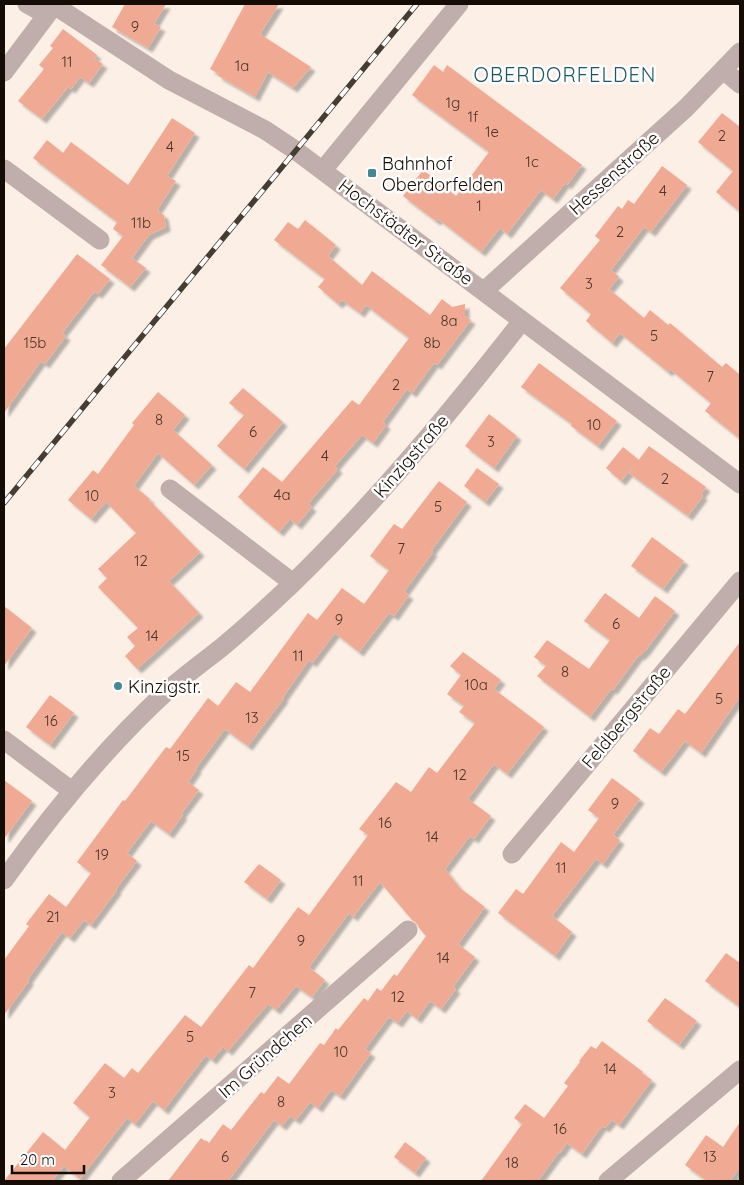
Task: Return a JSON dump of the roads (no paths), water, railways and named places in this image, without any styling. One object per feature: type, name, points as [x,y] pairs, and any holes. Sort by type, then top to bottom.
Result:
[{"type":"street","name":"Hochstädter Straße","points":[[27,4],[52,8],[169,80],[265,130],[295,150],[740,484]]},
{"type":"street","points":[[323,170],[459,4]]},
{"type":"street","points":[[4,72],[52,8]]},
{"type":"street","name":"Hessenstraße","points":[[484,291],[686,108],[740,52]]},
{"type":"street","points":[[723,70],[740,84]]},
{"type":"street","points":[[4,169],[100,240]]},
{"type":"street","name":"Kinzigstraße","points":[[4,880],[72,791],[111,748],[167,691],[246,627],[338,537],[419,448],[469,389],[522,321]]},
{"type":"street","points":[[170,489],[292,583]]},
{"type":"street","name":"Feldbergstraße","points":[[512,854],[740,581]]},
{"type":"street","points":[[4,740],[72,791]]},
{"type":"street","name":"Im Gründchen","points":[[121,1181],[408,930]]},
{"type":"street","points":[[608,1181],[740,1070]]},
{"type":"railway","points":[[4,503],[417,4]]},
{"type":"place","name":"Bahnhof Oberdorfelden","points":[[372,173]]},
{"type":"place","name":"Kinzigstr.","points":[[118,686]]},
{"type":"district","name":"OBERDORFELDEN","points":[[565,74]]}]
